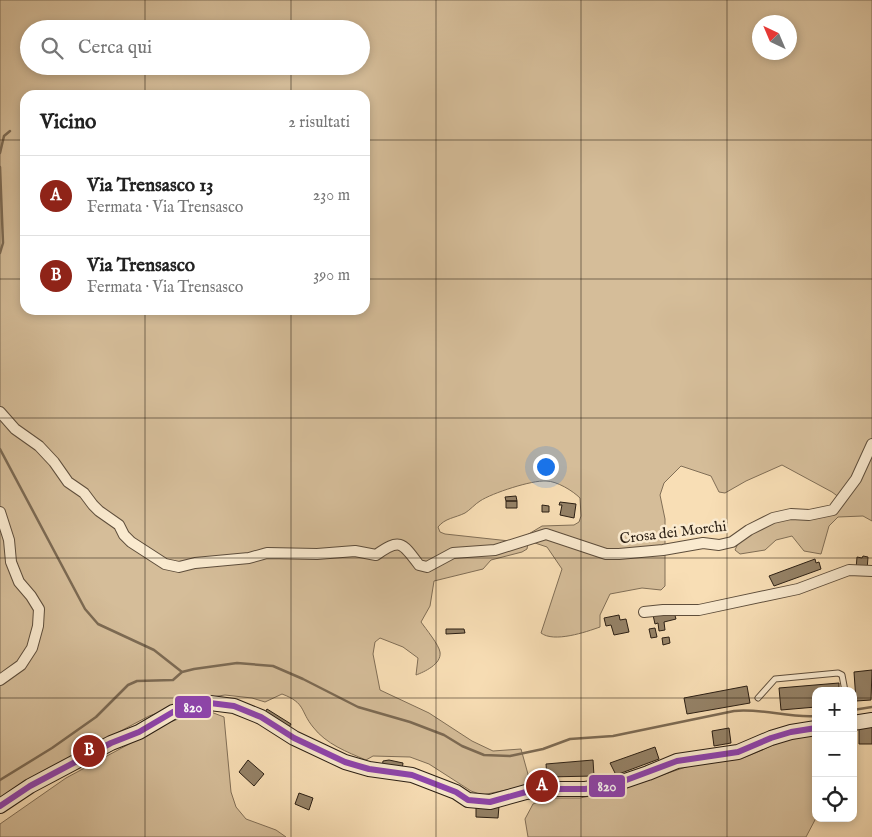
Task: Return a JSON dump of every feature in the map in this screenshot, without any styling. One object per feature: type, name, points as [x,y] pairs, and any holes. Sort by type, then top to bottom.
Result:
[{"type":"main road","points":[[0,806],[30,786],[111,743],[140,732],[173,712],[210,703],[234,706],[261,717],[294,738],[345,762],[369,769],[412,775],[456,792],[468,800],[490,802],[526,792],[546,789],[585,789],[613,785],[677,761],[738,752],[771,738],[812,729]]},
{"type":"main road","points":[[857,722],[872,720]]},
{"type":"street","name":"Crosa dei Morchi","points":[[0,412],[15,429],[39,446],[54,462],[68,482],[84,493],[99,511],[119,525],[124,535],[131,542],[165,564],[179,567],[195,562],[249,558],[268,553],[317,554],[355,552],[376,555],[391,544],[397,544],[406,549],[419,566],[427,567],[452,553],[495,550],[546,534],[606,554],[664,550],[703,543],[719,545],[732,542],[749,530],[773,518],[791,514],[809,515],[833,510],[856,479],[872,444]]},
{"type":"street","points":[[0,512],[9,540],[11,562],[19,582],[31,596],[38,609],[38,626],[32,648],[21,665],[0,680]]},
{"type":"street","points":[[644,612],[699,610],[798,589],[849,570],[872,571]]},
{"type":"lane","points":[[758,698],[776,680],[838,673],[842,675],[844,687]]},
{"type":"shaded area","points":[[0,0],[872,0],[872,521],[863,516],[838,517],[829,526],[821,554],[804,551],[792,536],[776,540],[765,550],[740,554],[735,550],[740,539],[778,520],[823,515],[844,501],[832,492],[782,465],[746,481],[725,493],[719,492],[711,476],[681,466],[664,483],[660,495],[665,519],[665,586],[661,590],[642,588],[610,594],[600,615],[600,627],[562,637],[547,636],[541,633],[562,569],[547,547],[529,541],[527,535],[542,526],[574,525],[579,522],[581,516],[580,498],[560,485],[540,481],[493,494],[478,502],[465,513],[441,524],[438,527],[440,532],[445,534],[528,543],[527,549],[491,560],[483,569],[434,581],[430,606],[421,622],[439,649],[440,656],[432,667],[416,675],[418,658],[403,647],[380,638],[375,642],[373,654],[380,690],[429,713],[472,741],[493,751],[521,749],[531,785],[482,795],[471,791],[429,764],[410,757],[373,756],[366,760],[330,743],[318,733],[299,704],[282,694],[265,702],[252,698],[225,695],[198,699],[149,716],[43,772],[0,800]]},
{"type":"shaded area","points":[[211,712],[224,717],[231,792],[236,807],[246,819],[276,830],[286,837],[0,837],[0,824],[66,778],[170,722],[192,714]]},
{"type":"shaded area","points":[[812,735],[812,822],[814,822],[806,837],[528,837],[525,819],[533,804],[547,798],[580,798],[614,791],[689,766],[721,760],[741,759],[785,740]]},
{"type":"building","points":[[516,496],[517,501],[506,501],[505,497]]},
{"type":"building","points":[[506,501],[517,501],[517,508],[506,508]]},
{"type":"building","points":[[560,502],[576,504],[574,518],[560,515],[562,505],[559,505]]},
{"type":"building","points":[[542,505],[549,506],[549,512],[542,512]]},
{"type":"building","points":[[863,556],[868,557],[867,570],[856,569],[857,557],[862,558]]},
{"type":"building","points":[[815,559],[816,563],[819,562],[821,569],[774,586],[769,576]]},
{"type":"building","points":[[674,612],[676,619],[664,622],[665,630],[659,631],[658,623],[655,624],[653,615]]},
{"type":"building","points":[[619,615],[620,620],[626,619],[629,632],[614,635],[611,625],[606,626],[604,618]]},
{"type":"building","points":[[655,628],[657,637],[651,638],[649,629]]},
{"type":"building","points":[[446,629],[464,629],[465,633],[446,634]]},
{"type":"building","points":[[669,637],[670,643],[663,645],[662,638]]},
{"type":"building","points":[[872,670],[871,700],[857,701],[854,672]]},
{"type":"building","points":[[839,683],[839,687],[812,687],[812,707],[781,710],[779,688]]},
{"type":"building","points":[[747,686],[750,703],[687,714],[684,698]]},
{"type":"building","points":[[267,709],[291,724],[288,729],[264,714]]},
{"type":"building","points":[[859,727],[872,727],[872,744],[859,744]]},
{"type":"building","points":[[729,728],[731,743],[714,746],[712,731]]},
{"type":"building","points":[[655,747],[659,759],[616,775],[610,763]]},
{"type":"building","points":[[248,760],[264,774],[254,786],[239,772]]},
{"type":"building","points":[[389,760],[403,763],[402,770],[382,767],[383,761]]},
{"type":"building","points":[[593,760],[594,776],[547,777],[546,764]]},
{"type":"building","points":[[299,793],[313,798],[309,810],[295,804]]},
{"type":"building","points":[[476,806],[499,806],[498,818],[476,817]]},
{"type":"waterway","points":[[0,153],[4,136],[10,131]]},
{"type":"waterway","points":[[0,167],[3,243],[0,253]]},
{"type":"waterway","points":[[0,449],[85,609],[98,624],[154,650],[182,672],[237,663],[273,666],[358,707],[410,722],[444,735],[462,746],[484,755],[510,756],[543,749],[570,739],[613,736],[734,711],[744,710],[812,716]]},
{"type":"waterway","points":[[0,780],[52,748],[96,717],[128,685],[137,681],[173,680],[182,672]]},
{"type":"waterway","points":[[857,709],[872,707]]},
{"type":"transit line","name":"820","points":[[0,806],[30,786],[111,743],[139,732],[173,712],[210,703],[234,706],[261,717],[294,738],[345,762],[369,769],[412,775],[456,792],[468,800],[490,802],[526,792],[546,789],[585,789],[613,785],[677,761],[738,752],[771,738],[812,729]]},
{"type":"place","name":"Via Trensasco","points":[[89,751]]},
{"type":"place","name":"Via Trensasco 13","points":[[542,786]]}]
